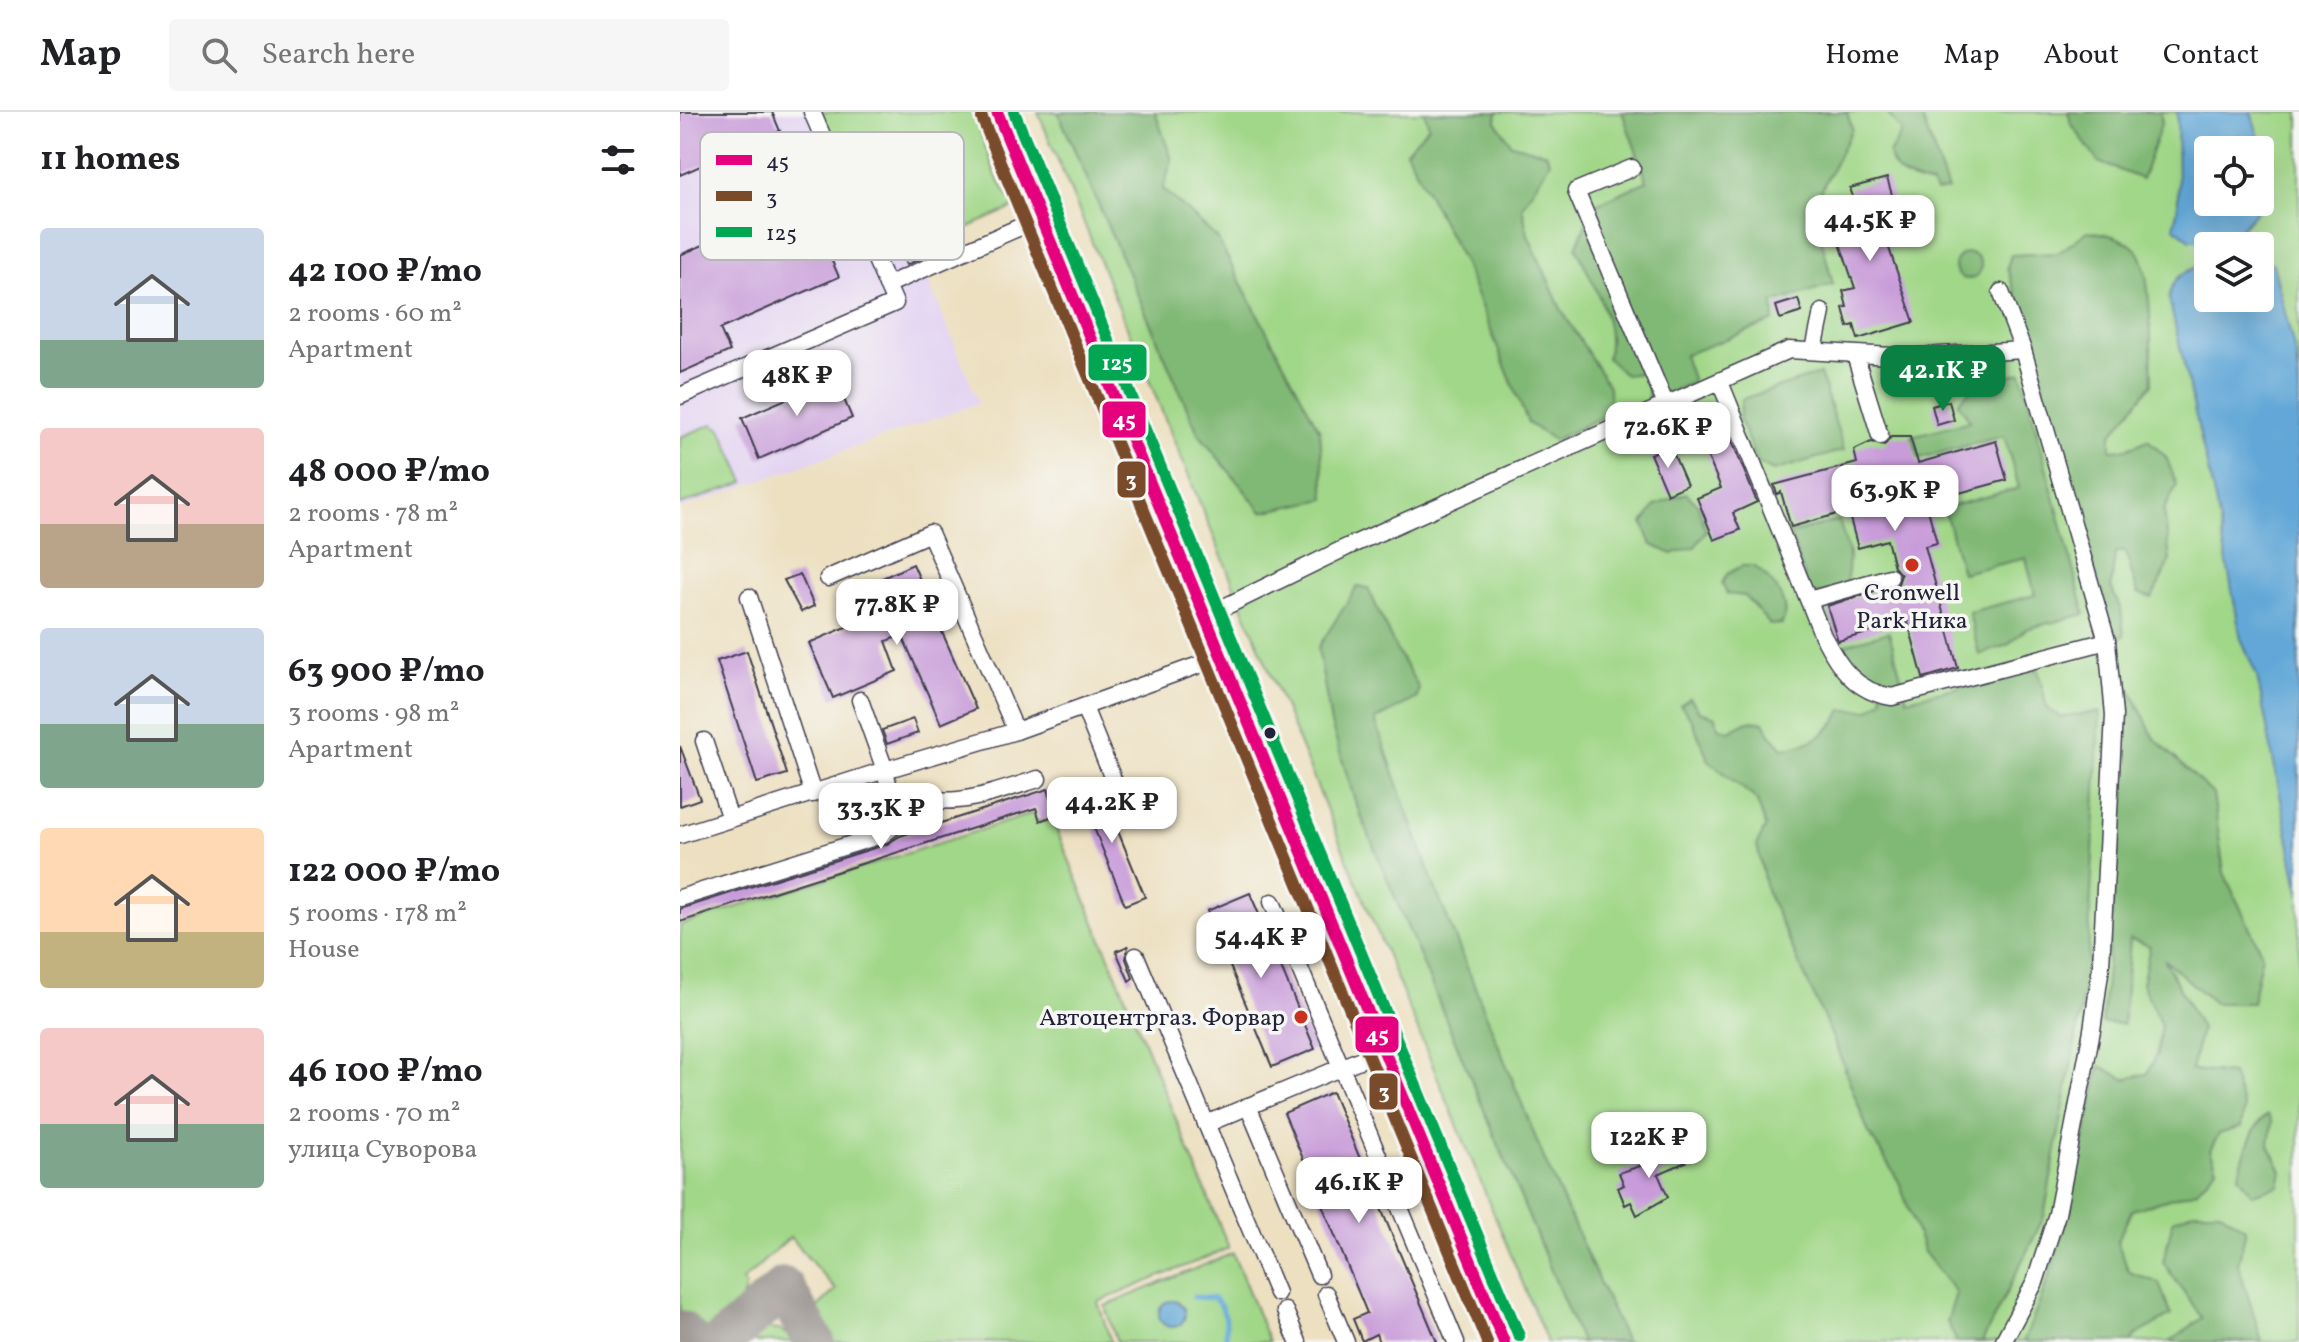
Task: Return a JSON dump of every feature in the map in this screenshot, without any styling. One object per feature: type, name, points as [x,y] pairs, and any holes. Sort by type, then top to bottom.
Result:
[{"type":"main road","points":[[997,112],[1043,217],[1204,617],[1504,1342]]},
{"type":"lane","points":[[812,112],[821,132]]},
{"type":"lane","points":[[1632,168],[1576,191],[1666,405]]},
{"type":"lane","points":[[964,251],[1043,217]]},
{"type":"lane","points":[[680,396],[895,303],[876,260]]},
{"type":"lane","points":[[887,285],[944,260]]},
{"type":"lane","points":[[2001,292],[2023,350],[2107,641],[2114,715],[2101,966],[2092,1030],[2057,1214],[2035,1282],[2003,1342]]},
{"type":"lane","points":[[1814,350],[1822,312]]},
{"type":"lane","points":[[1204,617],[1347,547],[1789,350],[1908,357],[2023,350]]},
{"type":"lane","points":[[1855,355],[1880,436]]},
{"type":"lane","points":[[1720,382],[1809,600],[1839,664],[1861,687],[1892,697],[2107,641]]},
{"type":"lane","points":[[828,578],[930,533],[1016,731]]},
{"type":"lane","points":[[1809,600],[1890,577]]},
{"type":"lane","points":[[749,597],[813,794]]},
{"type":"lane","points":[[680,835],[1016,731],[1221,657]]},
{"type":"lane","points":[[680,898],[884,834],[893,827],[894,811],[885,770],[860,700]]},
{"type":"lane","points":[[1084,707],[1123,804]]},
{"type":"lane","points":[[704,741],[730,819]]},
{"type":"lane","points":[[889,793],[927,802],[962,802],[1038,779]]},
{"type":"lane","points":[[1272,902],[1456,1342]]},
{"type":"lane","points":[[1136,956],[1277,1293]]},
{"type":"lane","points":[[1206,1124],[1383,1050]]},
{"type":"lane","points":[[1248,1106],[1319,1275]]},
{"type":"lane","points":[[1326,1294],[1346,1342]]},
{"type":"lane","points":[[1285,1311],[1298,1342]]},
{"type":"shaded area","points":[[680,112],[858,112],[866,132],[700,132],[700,260],[920,260],[979,403],[680,509]]},
{"type":"green space","points":[[817,112],[973,112],[997,178],[1015,207],[964,229],[964,132],[826,132]]},
{"type":"green space","points":[[1038,112],[2299,112],[2299,1342],[1547,1342]]},
{"type":"green space","points":[[1058,112],[1155,112],[1172,160],[1163,189],[1217,238],[1320,431],[1325,499],[1262,512],[1198,433]]},
{"type":"green space","points":[[1424,112],[1497,112],[1496,121],[1511,144],[1546,153],[1550,162],[1522,207],[1528,235],[1561,309],[1609,387],[1610,413],[1554,440],[1528,423],[1463,262],[1406,151],[1429,126]]},
{"type":"green space","points":[[1622,112],[1847,112],[1852,129],[1813,207],[1833,284],[1773,303],[1774,321],[1684,355],[1693,382],[1653,400],[1648,397],[1648,378],[1641,373],[1625,375],[1607,358],[1606,316],[1576,247],[1594,205],[1647,181]]},
{"type":"green space","points":[[1886,112],[1920,112],[1948,190],[1936,192],[1932,185],[1904,176],[1894,167],[1889,154],[1902,132]]},
{"type":"green space","points":[[2068,112],[2160,112],[2162,122],[2142,179],[2098,162],[2071,123]]},
{"type":"green space","points":[[2088,231],[2116,237],[2139,253],[2149,296],[2152,384],[2111,435],[2111,450],[2126,449],[2148,440],[2166,457],[2177,485],[2164,510],[2170,560],[2152,598],[2138,593],[2125,551],[2115,553],[2111,587],[2121,610],[2124,636],[2113,639],[2031,342],[2007,268],[2011,255],[2058,253]]},
{"type":"green space","points":[[1968,253],[1977,257],[1981,266],[1977,275],[1968,279],[1959,275],[1955,266],[1959,257]]},
{"type":"green space","points":[[2021,372],[2085,614],[2026,629],[2007,645],[1979,655],[1969,612],[2035,595],[2026,558],[1962,573],[1944,508],[2019,488],[2004,436],[1919,458],[1912,436],[1970,421],[1958,402],[1975,386]]},
{"type":"green space","points":[[1820,374],[1844,450],[1773,471],[1757,463],[1739,418],[1742,399]]},
{"type":"green space","points":[[713,424],[721,429],[745,482],[680,505],[680,437]]},
{"type":"green space","points":[[1686,493],[1698,505],[1706,531],[1695,547],[1672,554],[1652,545],[1643,523],[1656,505]]},
{"type":"green space","points":[[1839,520],[1849,554],[1847,586],[1811,596],[1790,534]]},
{"type":"green space","points":[[1742,566],[1754,566],[1778,591],[1784,607],[1782,624],[1770,625],[1745,596],[1727,594],[1722,583],[1727,574]]},
{"type":"green space","points":[[1357,587],[1368,588],[1396,649],[1419,688],[1417,698],[1375,720],[1432,880],[1543,1156],[1626,1342],[1581,1342],[1356,804],[1331,724],[1318,648]]},
{"type":"green space","points":[[1889,632],[1907,699],[2038,669],[2047,709],[2062,717],[2100,712],[2087,975],[2044,1217],[1982,1342],[1957,1342],[1947,1322],[1956,1293],[1924,1252],[1899,1182],[1868,1131],[1835,1043],[1766,890],[1757,844],[1766,827],[1756,799],[1709,761],[1691,718],[1680,705],[1690,698],[1699,711],[1716,717],[1718,727],[1729,731],[1748,721],[1764,722],[1783,748],[1802,744],[1825,732],[1842,710],[1869,710],[1883,699],[1880,684],[1842,658],[1843,645]]},
{"type":"green space","points":[[2121,670],[2154,738],[2213,794],[2224,873],[2262,954],[2252,1003],[2214,1003],[2164,959],[2201,1029],[2191,1070],[2232,1074],[2244,1109],[2241,1127],[2219,1134],[2210,1150],[2217,1168],[2196,1191],[2132,1210],[2117,1241],[2129,1272],[2159,1283],[2171,1315],[2135,1336],[2131,1342],[2023,1342],[2060,1241],[2100,1066],[2125,1079],[2147,1074],[2157,1053],[2161,1025],[2142,984],[2150,946],[2130,939],[2123,1024],[2102,1023],[2120,823]]},
{"type":"green space","points":[[1034,813],[1036,821],[1053,821],[1229,1248],[1098,1302],[1111,1342],[822,1342],[813,1311],[836,1290],[790,1237],[742,1281],[746,1286],[733,1327],[728,1333],[710,1341],[695,1342],[680,1328],[680,925]]},
{"type":"green space","points":[[2268,1115],[2272,1122],[2269,1145],[2282,1171],[2279,1186],[2252,1194],[2239,1175],[2253,1133]]},
{"type":"green space","points":[[2194,1211],[2219,1211],[2246,1229],[2238,1264],[2262,1342],[2170,1342],[2202,1318],[2163,1262],[2173,1220]]},
{"type":"green space","points":[[1233,1253],[1269,1342],[1117,1342],[1105,1306]]},
{"type":"green space","points":[[766,1329],[780,1330],[798,1342],[741,1342],[752,1333]]},
{"type":"water","points":[[2177,112],[2251,112],[2258,136],[2194,136],[2194,216],[2252,216],[2237,232],[2194,232],[2194,240],[2190,240],[2174,227],[2178,205]]},
{"type":"water","points":[[2194,268],[2194,312],[2274,312],[2274,268],[2296,356],[2299,388],[2299,893],[2257,676],[2241,639],[2218,514],[2169,299],[2177,279]]},
{"type":"water","points":[[1172,1301],[1181,1305],[1185,1314],[1181,1323],[1172,1327],[1163,1323],[1159,1314],[1163,1305]]},
{"type":"building","points":[[680,112],[772,112],[780,131],[778,132],[700,132],[700,166],[680,175]]},
{"type":"building","points":[[1887,178],[1895,205],[1876,210],[1914,322],[1858,339],[1854,325],[1848,327],[1843,308],[1847,307],[1843,291],[1855,288],[1829,211],[1855,203],[1850,188]]},
{"type":"building","points":[[700,246],[700,260],[832,260],[839,277],[720,329],[730,351],[680,373],[680,255]]},
{"type":"building","points":[[1798,299],[1802,312],[1780,319],[1776,306]]},
{"type":"building","points":[[835,378],[852,418],[759,459],[742,418]]},
{"type":"building","points":[[1949,401],[1954,420],[1937,425],[1932,406]]},
{"type":"building","points":[[1727,429],[1757,502],[1733,513],[1740,530],[1714,540],[1697,498],[1721,488],[1707,455],[1722,448],[1715,434]]},
{"type":"building","name":"Cronwell Park Ника","points":[[1891,437],[1910,437],[1918,463],[1996,441],[2007,480],[1926,502],[1937,543],[1925,546],[1958,668],[1923,678],[1908,622],[1838,641],[1827,606],[1898,584],[1901,575],[1894,567],[1887,540],[1858,548],[1848,511],[1791,527],[1781,492],[1777,494],[1774,485],[1857,463],[1854,450],[1871,442],[1884,446]]},
{"type":"building","points":[[1670,446],[1687,485],[1667,494],[1650,454]]},
{"type":"building","points":[[913,564],[931,605],[939,601],[951,628],[942,632],[976,709],[941,724],[902,635],[886,641],[897,671],[833,698],[809,643],[890,608],[878,580]]},
{"type":"building","points":[[800,574],[814,606],[801,612],[784,580]]},
{"type":"building","points":[[747,651],[787,774],[757,783],[717,661]]},
{"type":"building","points":[[913,719],[918,733],[887,744],[882,730]]},
{"type":"building","points":[[680,746],[700,799],[680,806]]},
{"type":"building","points":[[1099,785],[1145,897],[1125,905],[1080,793]]},
{"type":"building","points":[[1048,789],[1056,815],[1040,821],[1036,808],[680,922],[680,909]]},
{"type":"building","points":[[1250,893],[1315,1049],[1272,1067],[1207,911]]},
{"type":"building","points":[[1128,946],[1126,959],[1133,978],[1129,981],[1116,951]]},
{"type":"building","points":[[1332,1092],[1437,1342],[1379,1342],[1376,1334],[1362,1341],[1353,1319],[1367,1313],[1284,1113]]},
{"type":"building","points":[[1677,1141],[1686,1162],[1658,1174],[1668,1197],[1637,1215],[1631,1202],[1625,1205],[1618,1188],[1624,1185],[1619,1173],[1667,1157],[1662,1147]]},
{"type":"waterway","points":[[1194,1297],[1213,1298],[1221,1306],[1226,1319],[1226,1342]]},
{"type":"taxiway","points":[[722,1342],[784,1288],[814,1342]]},
{"type":"taxiway","points":[[680,1331],[691,1342]]},
{"type":"transit line","name":"45","points":[[997,112],[1504,1342]]},
{"type":"transit line","name":"125","points":[[1014,112],[1519,1336]]},
{"type":"transit line","name":"3","points":[[982,118],[1487,1342]]},
{"type":"place","name":"Cronwell Park Ника","points":[[1912,565]]},
{"type":"place","name":"Автоцентргаз. Форвар","points":[[1301,1017]]}]
